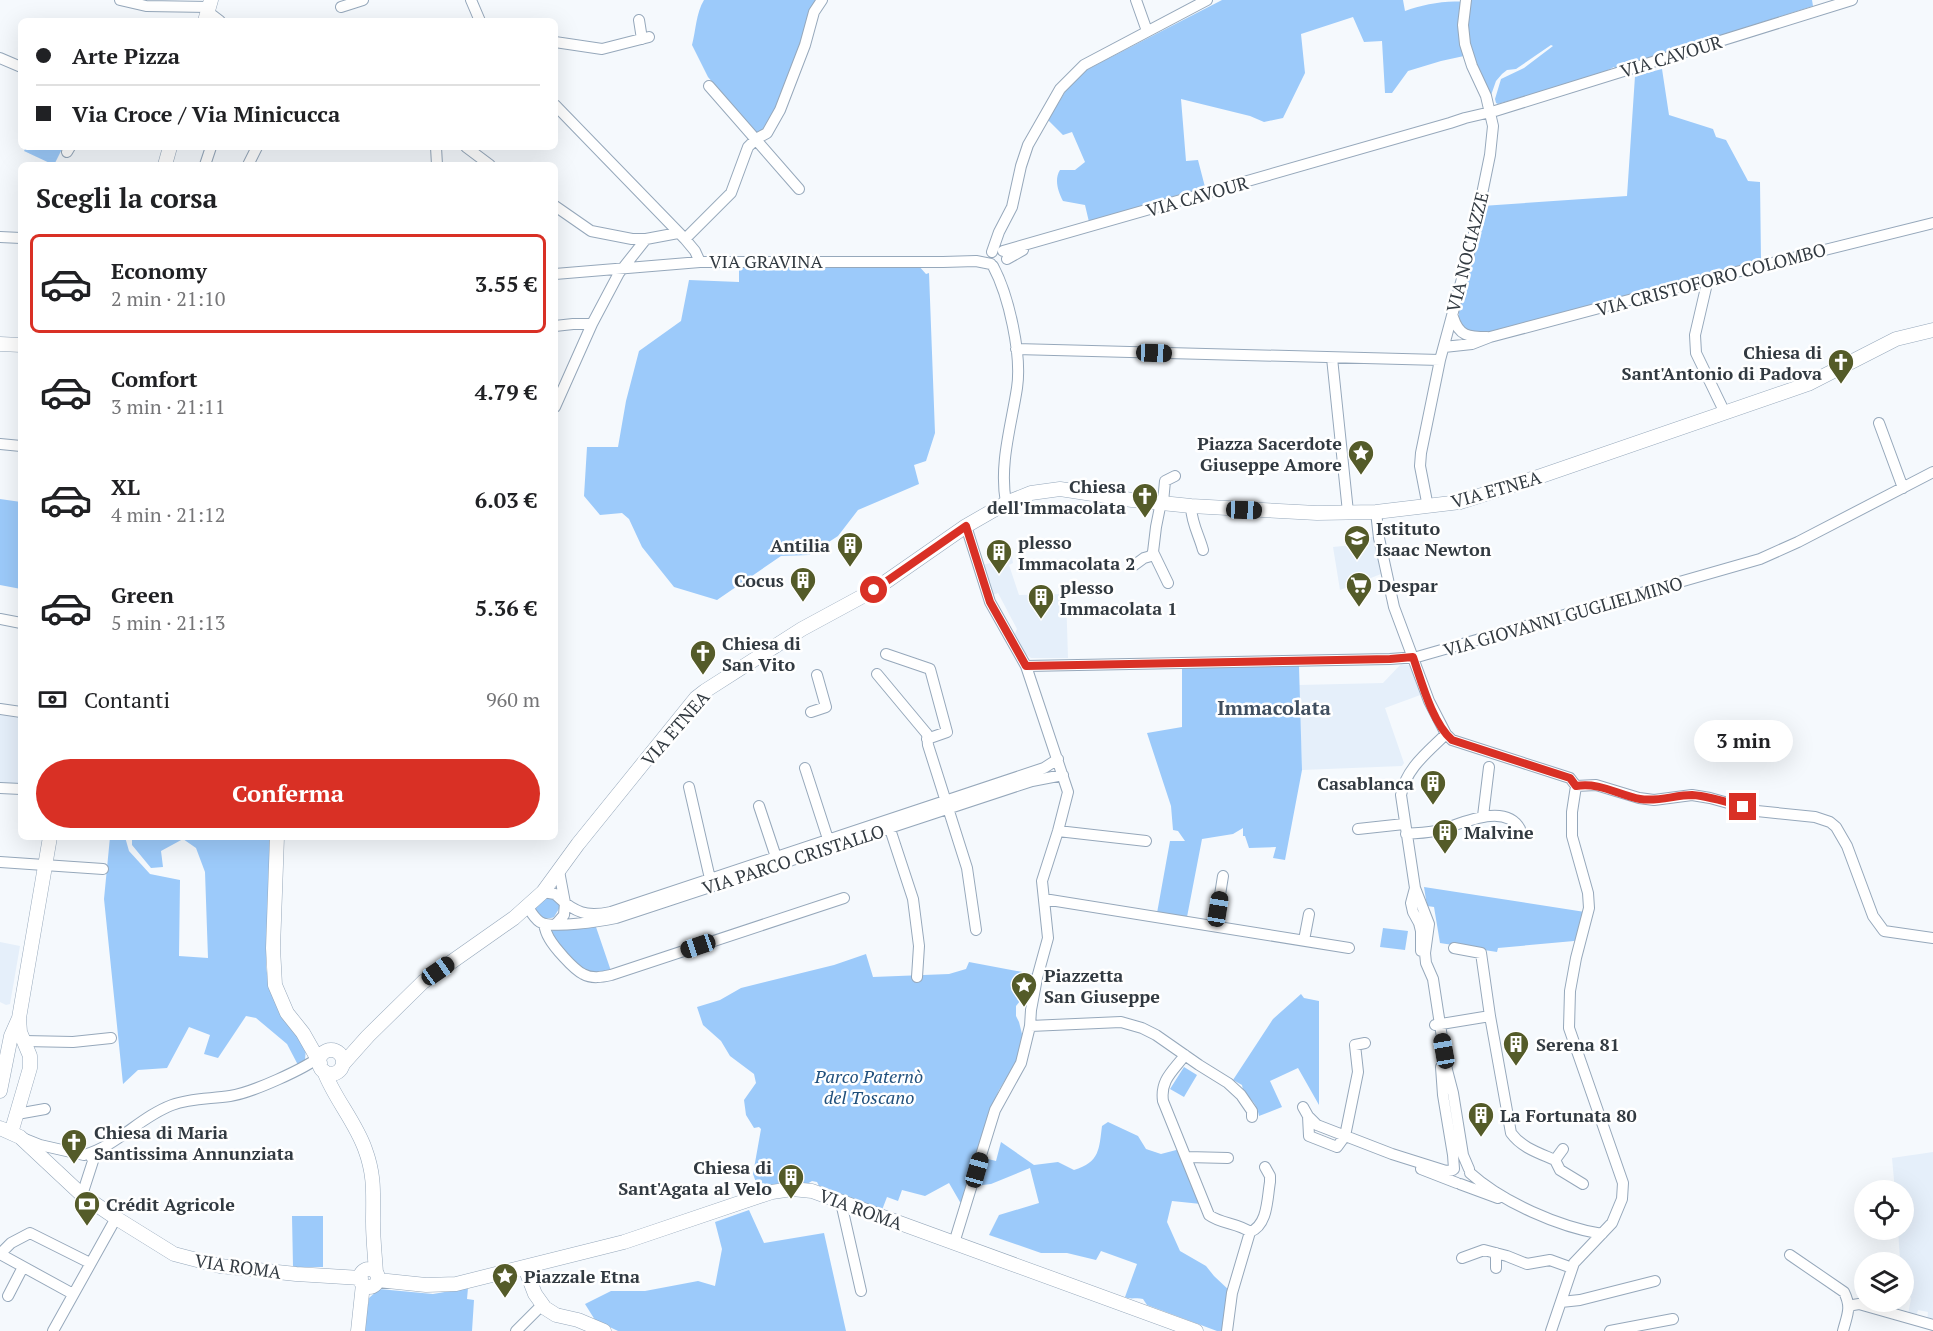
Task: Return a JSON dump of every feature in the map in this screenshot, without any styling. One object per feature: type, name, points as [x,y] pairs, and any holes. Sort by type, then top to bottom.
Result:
[{"type":"main road","name":"VIA ETNEA","points":[[326,1061],[368,1036],[423,982],[528,907],[543,892],[578,844],[696,698],[802,629],[874,590],[966,526],[1006,503],[1031,494],[1060,489],[1191,506],[1307,513],[1376,513],[1468,500],[1808,384],[1896,339],[1933,330]]},
{"type":"main road","points":[[0,344],[18,345]]},
{"type":"main road","points":[[0,1091],[19,1038],[19,1018],[49,840]]},
{"type":"main road","points":[[277,840],[273,972],[280,1000],[306,1039],[326,1061],[329,1085],[364,1146],[374,1185],[369,1279],[360,1310],[358,1331]]},
{"type":"main road","points":[[11,1133],[30,1068],[30,1056],[19,1038]]},
{"type":"main road","name":"VIA ROMA","points":[[11,1133],[82,1195],[161,1247],[192,1260],[220,1266],[444,1285],[525,1268],[624,1242],[782,1190],[802,1189],[1196,1331]]},
{"type":"main road","points":[[525,1268],[542,1305],[556,1315],[578,1320],[604,1331]]},
{"type":"street","points":[[120,0],[146,6],[208,10]]},
{"type":"street","points":[[341,8],[363,0]]},
{"type":"street","points":[[558,208],[591,231],[632,239],[682,236],[731,193],[748,147],[767,133],[780,110],[805,45],[814,12],[822,0]]},
{"type":"street","points":[[1136,0],[1147,31]]},
{"type":"street","points":[[1006,503],[1003,470],[1017,387],[1016,349],[998,258],[999,232],[1012,207],[1028,145],[1060,89],[1084,65],[1207,0]]},
{"type":"street","name":"VIA NOCIAZZE","points":[[1428,507],[1420,466],[1440,360],[1452,331],[1452,316],[1473,238],[1490,155],[1493,126],[1486,96],[1465,44],[1463,25],[1466,0]]},
{"type":"street","name":"VIA CAVOUR","points":[[998,258],[1117,220],[1450,123],[1487,117],[1491,112],[1852,0]]},
{"type":"street","points":[[473,1],[479,18]]},
{"type":"street","points":[[558,40],[602,49],[645,38],[639,20]]},
{"type":"street","points":[[0,58],[18,66]]},
{"type":"street","points":[[709,86],[799,189]]},
{"type":"street","name":"VIA GRAVINA","points":[[558,108],[682,236],[695,251],[700,262],[943,262],[998,258]]},
{"type":"street","points":[[470,150],[486,162]]},
{"type":"street","name":"VIA CRISTOFORO COLOMBO","points":[[1444,347],[1472,344],[1708,279],[1933,223]]},
{"type":"street","points":[[0,237],[18,238]]},
{"type":"street","points":[[558,400],[592,324],[619,273],[646,239]]},
{"type":"street","points":[[558,274],[700,262]]},
{"type":"street","points":[[1708,279],[1695,335],[1696,353],[1725,413]]},
{"type":"street","points":[[558,326],[592,324]]},
{"type":"street","points":[[1452,331],[1490,338]]},
{"type":"street","points":[[1016,349],[1440,360]]},
{"type":"street","points":[[1332,358],[1348,512]]},
{"type":"street","points":[[1879,423],[1903,488]]},
{"type":"street","points":[[0,444],[18,446]]},
{"type":"street","name":"VIA GIOVANNI GUGLIELMINO","points":[[1026,666],[1413,657],[1751,562],[1789,546],[1933,472]]},
{"type":"street","points":[[1133,566],[1151,556],[1153,552],[1165,481],[1175,476]]},
{"type":"street","points":[[1191,506],[1191,518],[1199,534],[1203,550]]},
{"type":"street","points":[[1376,513],[1386,575],[1394,607],[1429,701],[1446,734],[1452,740],[1570,778],[1576,786],[1572,812],[1572,836],[1588,892],[1589,908],[1570,991],[1569,1028],[1623,1183],[1623,1191],[1616,1214],[1572,1268],[1551,1331]]},
{"type":"street","points":[[954,1243],[995,1110],[1021,1063],[1030,1026],[1037,978],[1048,938],[1042,881],[1068,792],[1026,666],[990,602],[966,526]]},
{"type":"street","points":[[1153,552],[1168,582]]},
{"type":"street","points":[[0,619],[18,622]]},
{"type":"street","points":[[1390,659],[1399,652],[1406,638]]},
{"type":"street","points":[[886,654],[930,669],[947,732],[927,739]]},
{"type":"street","points":[[877,674],[927,734],[946,804],[970,878],[976,930]]},
{"type":"street","points":[[811,712],[826,707],[817,675]]},
{"type":"street","points":[[0,709],[18,712]]},
{"type":"street","points":[[1446,734],[1414,766],[1403,784],[1401,795],[1415,888],[1411,903],[1421,931],[1420,943],[1424,958],[1433,980],[1443,1095],[1454,1155],[1453,1179],[1458,1184]]},
{"type":"street","points":[[1433,747],[1473,747]]},
{"type":"street","name":"VIA PARCO CRISTALLO","points":[[565,903],[579,912],[595,915],[611,912],[710,883],[888,824],[1044,768],[1058,759]]},
{"type":"street","points":[[1483,816],[1489,767]]},
{"type":"street","points":[[805,768],[828,840]]},
{"type":"street","name":"VIA PARCO CRISTALLO","points":[[946,804],[1063,775]]},
{"type":"street","points":[[1576,786],[1596,785],[1639,798],[1654,800],[1692,795],[1756,811],[1821,818],[1836,827],[1847,846],[1873,916],[1881,929],[1933,938]]},
{"type":"street","points":[[689,787],[710,883]]},
{"type":"street","points":[[0,788],[18,789]]},
{"type":"street","points":[[759,806],[776,857]]},
{"type":"street","points":[[1358,829],[1437,831],[1483,816],[1502,817],[1516,823],[1520,829]]},
{"type":"street","points":[[888,824],[913,899],[919,946],[917,977]]},
{"type":"street","name":"VIA PARCO CRISTALLO","points":[[550,924],[608,920],[776,857],[888,824]]},
{"type":"street","points":[[1058,831],[1146,841]]},
{"type":"street","points":[[0,862],[103,869]]},
{"type":"street","points":[[559,871],[565,903],[564,915],[550,924],[547,935],[577,970],[584,975],[597,978],[844,898]]},
{"type":"street","points":[[1215,926],[1223,876]]},
{"type":"street","points":[[543,892],[555,894],[565,903]]},
{"type":"street","points":[[1044,899],[1349,948]]},
{"type":"street","points":[[528,907],[537,920],[550,924]]},
{"type":"street","points":[[1304,940],[1309,914]]},
{"type":"street","points":[[1454,948],[1481,953],[1511,1133],[1517,1141],[1555,1160],[1560,1170],[1583,1184]]},
{"type":"street","points":[[1437,1025],[1490,1016]]},
{"type":"street","points":[[1030,1026],[1121,1022],[1142,1028],[1228,1083],[1241,1095],[1252,1111],[1252,1117]]},
{"type":"street","points":[[1437,1025],[1453,1093],[1463,1155],[1469,1171],[1468,1181],[1458,1184]]},
{"type":"street","points":[[19,1038],[73,1042],[111,1038]]},
{"type":"street","points":[[87,1155],[174,1104],[249,1092],[326,1061],[306,1039]]},
{"type":"street","points":[[1345,1136],[1358,1072],[1355,1045],[1365,1042]]},
{"type":"street","points":[[1185,1055],[1164,1083],[1162,1090],[1164,1101],[1209,1215],[1216,1220],[1250,1232]]},
{"type":"street","points":[[17,1114],[45,1109]]},
{"type":"street","points":[[1305,1112],[1317,1125],[1392,1154],[1446,1171],[1461,1166],[1481,1182],[1516,1203],[1574,1228],[1602,1234]]},
{"type":"street","points":[[11,1133],[40,1145],[87,1155],[93,1161],[82,1195]]},
{"type":"street","points":[[1555,1160],[1563,1149]]},
{"type":"street","points":[[1392,1154],[1429,1173],[1488,1196],[1516,1203]]},
{"type":"street","points":[[1187,1157],[1228,1158]]},
{"type":"street","points":[[1250,1232],[1255,1231],[1263,1222],[1270,1182],[1270,1176],[1265,1167]]},
{"type":"street","points":[[843,1202],[842,1207],[861,1291]]},
{"type":"street","points":[[54,1331],[116,1218]]},
{"type":"street","points":[[1227,1331],[1232,1293],[1250,1232]]},
{"type":"street","points":[[74,1294],[0,1254],[11,1243],[30,1233],[90,1263]]},
{"type":"street","points":[[1462,1258],[1484,1250],[1527,1263],[1550,1260],[1572,1268]]},
{"type":"street","points":[[1496,1253],[1496,1268]]},
{"type":"street","points":[[1790,1255],[1844,1292],[1850,1307],[1843,1331]]},
{"type":"street","points":[[8,1296],[23,1267]]},
{"type":"street","points":[[1561,1302],[1580,1300],[1655,1281]]},
{"type":"street","points":[[1850,1307],[1859,1304],[1933,1325]]},
{"type":"street","points":[[516,1331],[542,1305]]},
{"type":"street","points":[[1613,1330],[1673,1319]]},
{"type":"shaded area","name":"Istituto Isaac Newton","points":[[1351,535],[1376,537],[1381,574],[1340,590],[1333,547],[1352,545]]},
{"type":"shaded area","points":[[1012,557],[1013,563],[1009,565],[1019,595],[1066,594],[1068,658],[1031,658],[1014,635],[1017,629],[998,593],[993,595],[983,565]]},
{"type":"shaded area","points":[[1401,664],[1413,668],[1423,694],[1385,708],[1404,763],[1402,766],[1302,770],[1299,685],[1383,683]]},
{"type":"shaded area","points":[[0,715],[18,718],[18,784],[0,783]]},
{"type":"shaded area","points":[[0,942],[20,946],[10,1004],[6,1005],[0,1002]]},
{"type":"shaded area","points":[[1933,1152],[1933,1322],[1927,1320],[1928,1312],[1918,1310],[1916,1317],[1908,1314],[1914,1312],[1914,1252],[1900,1252],[1899,1240],[1914,1240],[1914,1180],[1894,1180],[1892,1158]]},
{"type":"green space","points":[[704,0],[818,0],[803,44],[768,127],[756,133],[708,77],[692,45]]},
{"type":"green space","points":[[1222,0],[1403,0],[1405,11],[1434,3],[1463,2],[1464,56],[1408,71],[1392,93],[1385,93],[1382,41],[1364,42],[1353,17],[1301,34],[1305,73],[1283,118],[1264,122],[1250,116],[1181,99],[1186,161],[1198,160],[1205,187],[1089,222],[1085,205],[1063,201],[1057,181],[1060,170],[1075,170],[1085,162],[1072,132],[1063,135],[1048,120],[1068,87],[1088,69]]},
{"type":"green space","points":[[1470,0],[1812,0],[1813,6],[1616,69],[1614,67],[1608,72],[1498,104],[1495,99],[1501,79],[1524,68],[1553,46],[1551,45],[1516,69],[1507,70],[1502,74],[1496,81],[1490,98],[1472,58],[1466,23]]},
{"type":"green space","points":[[1662,69],[1669,115],[1713,129],[1716,137],[1726,140],[1748,181],[1760,182],[1761,260],[1480,334],[1465,329],[1459,319],[1459,312],[1482,206],[1627,196],[1635,76]]},
{"type":"green space","points":[[62,150],[56,162],[48,162],[24,151]]},
{"type":"green space","points":[[739,265],[918,265],[926,274],[929,273],[935,433],[926,461],[914,465],[919,484],[858,510],[838,536],[809,555],[781,556],[717,600],[674,587],[642,547],[629,519],[622,513],[600,515],[584,496],[587,447],[618,447],[626,401],[639,351],[681,321],[689,280],[739,282]]},
{"type":"green space","points":[[0,499],[18,502],[18,588],[0,585]]},
{"type":"green space","points":[[1299,666],[1302,770],[1285,860],[1273,858],[1276,847],[1249,848],[1243,836],[1243,828],[1233,834],[1202,839],[1187,917],[1157,913],[1170,841],[1185,841],[1178,831],[1173,830],[1171,806],[1147,733],[1182,727],[1182,668]]},
{"type":"green space","points":[[110,840],[126,840],[129,851],[150,874],[180,880],[179,956],[208,958],[205,872],[196,848],[184,840],[270,840],[266,967],[269,985],[306,1047],[305,1060],[298,1065],[287,1044],[256,1018],[246,1016],[218,1058],[204,1054],[210,1035],[189,1027],[167,1068],[138,1070],[123,1084],[104,899]]},
{"type":"green space","points":[[132,840],[181,840],[161,851],[163,867],[151,868],[132,845]]},
{"type":"green space","points":[[1424,887],[1585,912],[1578,939],[1574,941],[1498,948],[1497,952],[1440,943],[1434,907],[1427,906]]},
{"type":"green space","points":[[547,896],[555,899],[560,907],[554,917],[542,917],[536,913],[536,907]]},
{"type":"green space","points":[[596,927],[611,971],[594,974],[580,969],[552,935],[552,931],[555,928]]},
{"type":"green space","points":[[1383,928],[1408,931],[1405,950],[1380,947]]},
{"type":"green space","name":"Parco Paternò del Toscano","points":[[866,954],[873,977],[949,974],[966,969],[969,962],[1033,974],[1029,990],[1016,1006],[1016,1016],[1023,1038],[1017,1061],[999,1090],[987,1118],[978,1157],[963,1204],[949,1183],[925,1196],[902,1190],[898,1201],[887,1197],[882,1210],[819,1186],[817,1182],[812,1181],[807,1184],[797,1178],[770,1186],[763,1183],[757,1185],[753,1174],[761,1129],[754,1128],[746,1115],[744,1100],[756,1083],[754,1074],[730,1056],[721,1041],[703,1025],[697,1007],[720,1000],[741,988],[834,965]]},
{"type":"green space","points":[[1301,994],[1304,998],[1319,1001],[1319,1105],[1298,1068],[1270,1081],[1282,1107],[1259,1116],[1254,1103],[1244,1095],[1242,1085],[1233,1080],[1273,1019]]},
{"type":"green space","points":[[1184,1067],[1197,1075],[1184,1097],[1170,1089]]},
{"type":"green space","points":[[1108,1122],[1138,1136],[1146,1149],[1161,1154],[1180,1149],[1201,1204],[1172,1201],[1167,1222],[1180,1251],[1206,1266],[1231,1292],[1226,1326],[1222,1331],[1147,1305],[1143,1299],[1125,1297],[1137,1264],[1101,1251],[1096,1260],[1067,1253],[1041,1253],[989,1235],[999,1215],[1039,1203],[1030,1168],[991,1184],[975,1186],[984,1158],[996,1161],[1001,1142],[1034,1165],[1058,1162],[1074,1170],[1089,1163],[1097,1154],[1102,1126]]},
{"type":"green space","points":[[749,1210],[764,1243],[824,1233],[846,1331],[618,1331],[595,1320],[585,1304],[611,1291],[645,1291],[698,1281],[715,1286],[722,1249],[715,1222]]},
{"type":"green space","points":[[292,1216],[323,1216],[323,1267],[293,1267]]},
{"type":"green space","points":[[468,1288],[467,1299],[474,1300],[472,1331],[364,1331],[369,1298],[379,1289],[433,1294]]},
{"type":"place","name":"Chiesa di Sant'Antonio di Padova","points":[[1841,385]]},
{"type":"place","name":"Piazza Sacerdote Giuseppe Amore","points":[[1361,476]]},
{"type":"place","name":"Chiesa dell'Immacolata","points":[[1145,519]]},
{"type":"place","name":"Istituto Isaac Newton","points":[[1357,561]]},
{"type":"place","name":"Antilia","points":[[850,568]]},
{"type":"place","name":"plesso Immacolata 2","points":[[999,575]]},
{"type":"place","name":"Cocus","points":[[803,603]]},
{"type":"place","name":"Despar","points":[[1359,608]]},
{"type":"place","name":"plesso Immacolata 1","points":[[1041,620]]},
{"type":"place","name":"Chiesa di San Vito","points":[[703,676]]},
{"type":"place","name":"Casablanca","points":[[1433,806]]},
{"type":"place","name":"Malvine","points":[[1445,855]]},
{"type":"place","name":"Piazzetta San Giuseppe","points":[[1024,1008]]},
{"type":"place","name":"Serena 81","points":[[1516,1067]]},
{"type":"place","name":"La Fortunata 80","points":[[1481,1138]]},
{"type":"place","name":"Chiesa di Maria Santissima Annunziata","points":[[74,1165]]},
{"type":"place","name":"Chiesa di Sant'Agata al Velo","points":[[791,1200]]},
{"type":"place","name":"Crédit Agricole","points":[[87,1227]]},
{"type":"place","name":"Piazzale Etna","points":[[505,1299]]},
{"type":"district","name":"Immacolata","points":[[1274,707]]},
{"type":"route","points":[[874,590],[966,526],[990,602],[1026,666],[1413,657],[1429,701],[1446,734],[1452,740],[1570,778],[1576,786],[1596,785],[1639,798],[1654,800],[1692,795],[1730,802],[1743,807]]}]
